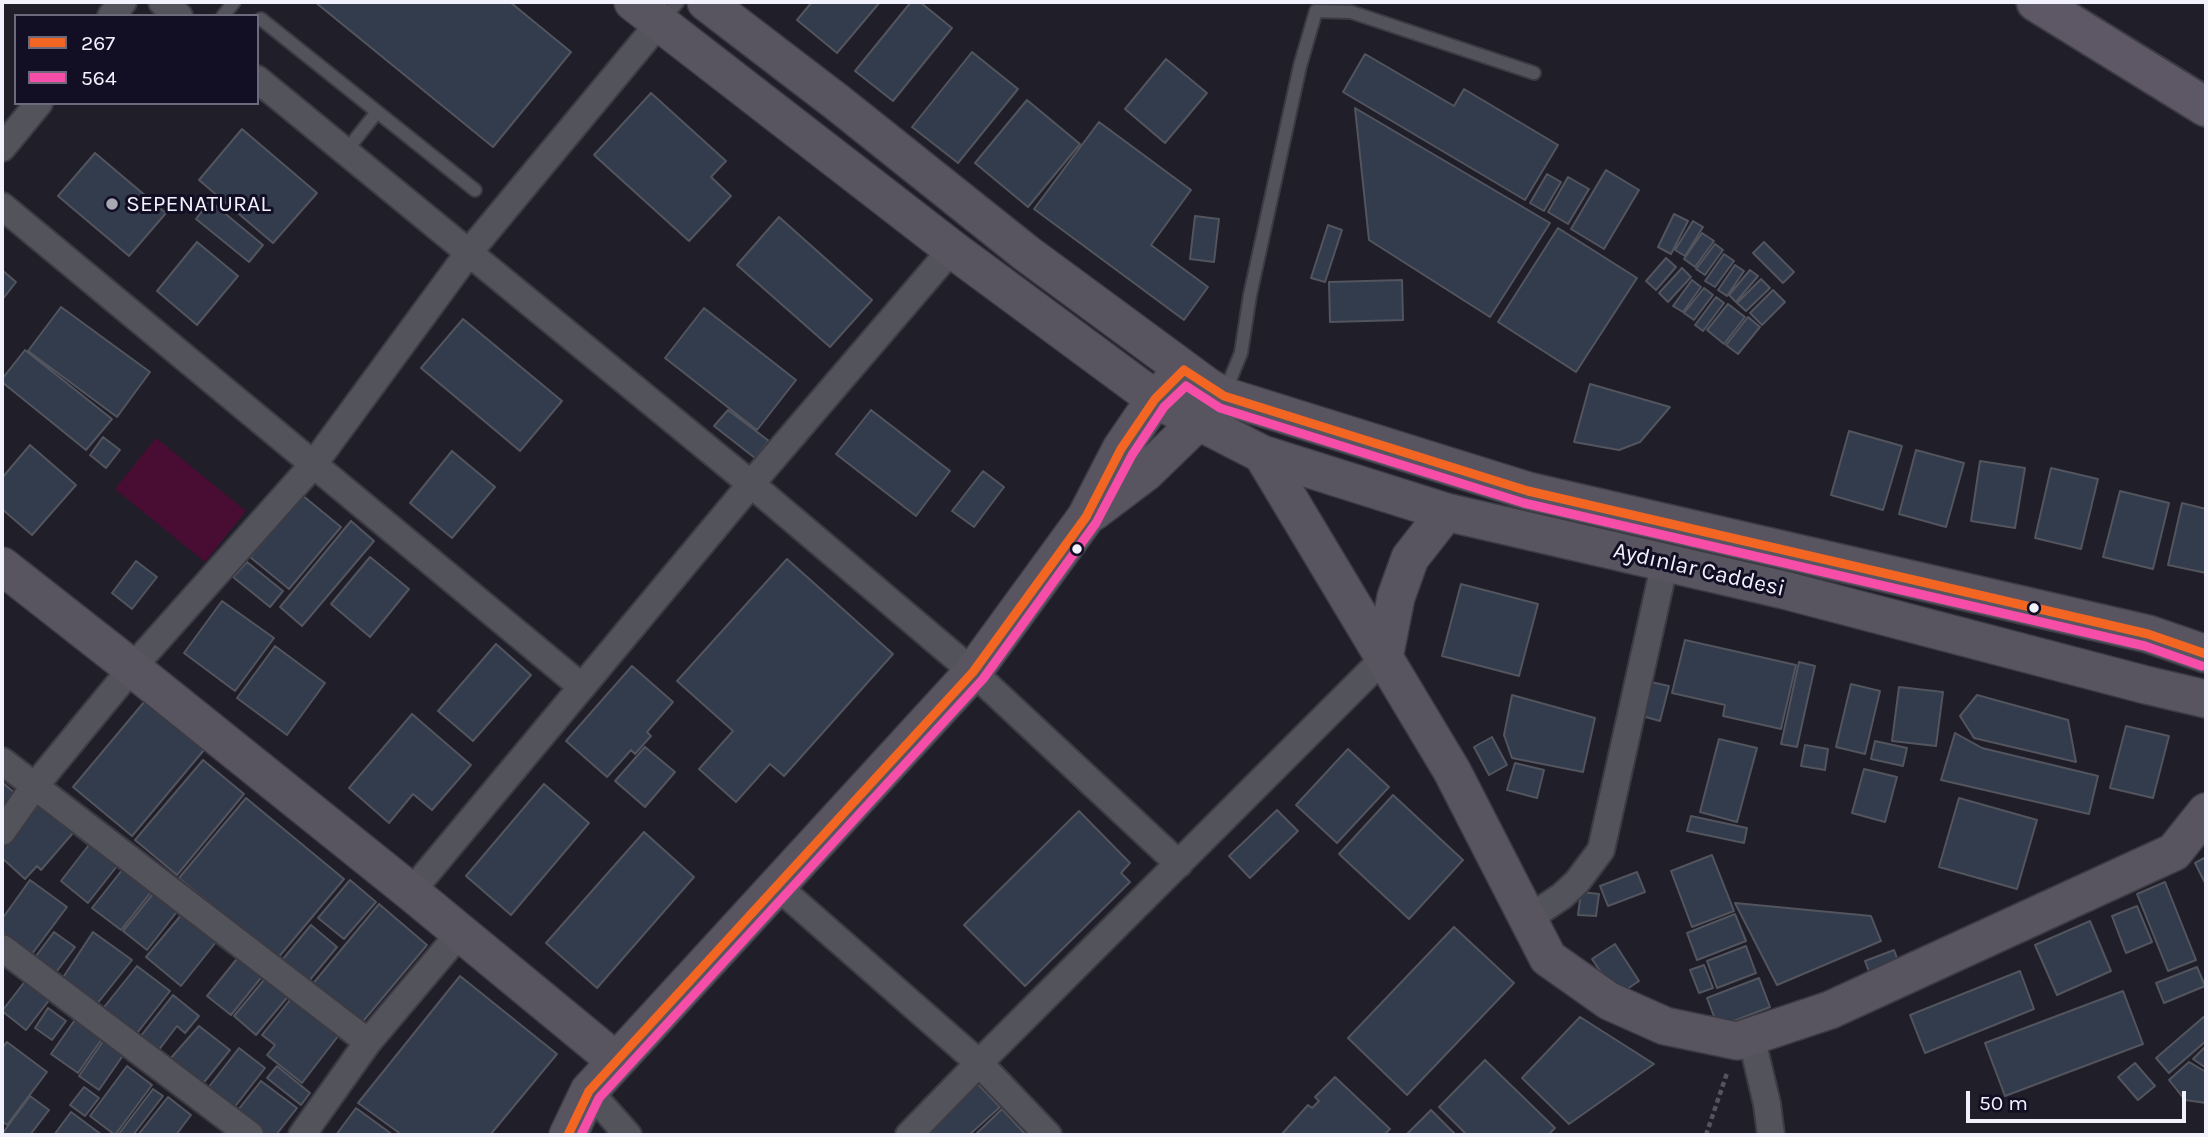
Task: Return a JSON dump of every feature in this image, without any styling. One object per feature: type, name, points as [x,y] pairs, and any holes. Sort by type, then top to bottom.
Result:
[{"type":"highway","points":[[2036,2],[2206,107]]},
{"type":"street","points":[[162,2],[177,14]]},
{"type":"street","name":"Aydınlar Caddesi","points":[[706,2],[1026,253],[1208,387],[1211,409],[1262,454],[1446,512],[1784,590],[2206,699]]},
{"type":"street","points":[[2,832],[34,787],[132,668],[313,464],[470,251],[657,9],[952,249],[1155,399],[1211,409]]},
{"type":"street","points":[[259,81],[470,251],[973,671],[1179,864]]},
{"type":"street","points":[[2,148],[37,105]]},
{"type":"street","points":[[2,206],[582,687]]},
{"type":"street","points":[[411,892],[751,484],[952,249]]},
{"type":"street","points":[[568,1135],[589,1091],[973,671],[1086,517],[1121,449],[1155,399],[1184,370]]},
{"type":"street","points":[[1086,517],[1146,472],[1211,409]]},
{"type":"street","name":"Aydınlar Caddesi","points":[[1211,409],[1528,491],[2135,631],[2206,654]]},
{"type":"street","points":[[1262,454],[1452,771],[1548,958],[1609,1001],[1665,1026],[1744,1039],[1830,1010],[2190,846],[2206,812]]},
{"type":"street","points":[[909,1135],[1384,658],[1396,597],[1410,558],[1446,512]]},
{"type":"street","points":[[1528,919],[1562,896],[1577,882],[1601,850],[1665,562]]},
{"type":"street","points":[[2,568],[132,668],[411,892],[615,1062]]},
{"type":"street","points":[[2,761],[368,1042]]},
{"type":"street","points":[[777,886],[979,1063],[1048,1135]]},
{"type":"street","points":[[302,1135],[368,1042],[460,933]]},
{"type":"street","points":[[2,948],[250,1135]]},
{"type":"street","points":[[1744,1039],[1767,1104],[1771,1135]]},
{"type":"street","points":[[589,1091],[628,1135]]},
{"type":"lane","points":[[1211,409],[1241,353],[1250,295],[1300,66],[1317,6],[1351,12],[1534,73]]},
{"type":"lane","points":[[261,19],[475,190]]},
{"type":"lane","points":[[346,151],[377,112]]},
{"type":"path","points":[[1706,1135],[1744,1039]]},
{"type":"shaded area","points":[[156,438],[246,511],[205,562],[115,489]]},
{"type":"building","points":[[315,2],[510,2],[571,52],[493,147]]},
{"type":"building","points":[[812,2],[880,2],[837,53],[797,20]]},
{"type":"building","points":[[911,2],[920,2],[952,28],[893,101],[855,71]]},
{"type":"building","points":[[972,52],[1018,89],[958,163],[912,127]]},
{"type":"building","points":[[1365,54],[1454,106],[1464,89],[1558,145],[1525,200],[1343,92]]},
{"type":"building","points":[[1166,59],[1207,93],[1165,143],[1125,109]]},
{"type":"building","points":[[651,93],[726,161],[711,177],[731,196],[689,241],[594,155]]},
{"type":"building","points":[[1027,100],[1080,144],[1028,207],[975,163]]},
{"type":"building","points":[[1355,108],[1550,223],[1490,317],[1369,240]]},
{"type":"building","points":[[1099,122],[1191,190],[1151,245],[1208,287],[1184,320],[1034,209]]},
{"type":"building","points":[[242,129],[317,193],[273,243],[199,180]]},
{"type":"building","name":"SEPENATURAL","points":[[95,153],[166,213],[129,256],[58,196]]},
{"type":"building","points":[[1606,170],[1639,190],[1604,249],[1571,229]]},
{"type":"building","points":[[1547,174],[1561,182],[1544,211],[1530,203]]},
{"type":"building","points":[[1568,177],[1589,189],[1568,224],[1548,212]]},
{"type":"building","points":[[210,201],[263,245],[249,262],[196,219]]},
{"type":"building","points":[[1674,214],[1688,221],[1671,254],[1658,247]]},
{"type":"building","points":[[1195,216],[1219,219],[1214,262],[1190,259]]},
{"type":"building","points":[[779,217],[872,300],[830,347],[737,265]]},
{"type":"building","points":[[1693,221],[1703,227],[1685,256],[1675,250]]},
{"type":"building","points":[[1328,225],[1342,230],[1325,282],[1311,278]]},
{"type":"building","points":[[1558,228],[1637,278],[1576,372],[1498,322]]},
{"type":"building","points":[[1702,233],[1714,241],[1695,267],[1684,259]]},
{"type":"building","points":[[197,242],[238,276],[197,325],[157,291]]},
{"type":"building","points":[[1764,242],[1794,272],[1783,283],[1753,253]]},
{"type":"building","points":[[1715,244],[1723,250],[1705,275],[1696,269]]},
{"type":"building","points":[[1724,254],[1734,261],[1715,287],[1705,281]]},
{"type":"building","points":[[1666,258],[1676,267],[1656,290],[1646,281]]},
{"type":"building","points":[[1735,265],[1744,271],[1727,296],[1718,290]]},
{"type":"building","points":[[1682,268],[1691,277],[1668,302],[1659,293]]},
{"type":"building","points":[[2,270],[16,282],[2,300]]},
{"type":"building","points":[[1750,270],[1758,276],[1736,302],[1729,295]]},
{"type":"building","points":[[1761,279],[1770,288],[1746,311],[1737,303]]},
{"type":"building","points":[[1402,280],[1403,320],[1330,322],[1329,282]]},
{"type":"building","points":[[1692,280],[1701,287],[1683,312],[1673,306]]},
{"type":"building","points":[[1704,288],[1713,295],[1694,320],[1684,313]]},
{"type":"building","points":[[1773,290],[1785,302],[1762,325],[1750,313]]},
{"type":"building","points":[[1716,297],[1724,303],[1703,331],[1695,325]]},
{"type":"building","points":[[1728,304],[1745,317],[1724,344],[1707,330]]},
{"type":"building","points":[[61,307],[150,372],[117,417],[28,351]]},
{"type":"building","points":[[704,308],[796,380],[757,430],[665,358]]},
{"type":"building","points":[[1748,317],[1760,327],[1738,354],[1726,345]]},
{"type":"building","points":[[463,319],[562,401],[520,451],[421,368]]},
{"type":"building","points":[[25,350],[112,419],[86,450],[2,382]]},
{"type":"building","points":[[1590,384],[1670,407],[1640,442],[1619,450],[1574,442]]},
{"type":"building","points":[[728,410],[769,441],[755,458],[714,426]]},
{"type":"building","points":[[871,410],[950,471],[916,516],[836,454]]},
{"type":"building","points":[[1849,431],[1902,446],[1883,510],[1831,495]]},
{"type":"building","points":[[103,437],[120,450],[106,468],[90,455]]},
{"type":"building","points":[[30,445],[76,485],[32,535],[2,509],[2,478]]},
{"type":"building","points":[[1916,450],[1964,463],[1946,527],[1899,514]]},
{"type":"building","points":[[452,451],[495,487],[452,538],[410,503]]},
{"type":"building","points":[[1980,461],[2025,468],[2015,528],[1971,521]]},
{"type":"building","points":[[2051,468],[2098,479],[2081,549],[2035,538]]},
{"type":"building","points":[[983,471],[1004,487],[974,527],[952,511]]},
{"type":"building","points":[[2120,491],[2169,503],[2153,569],[2103,557]]},
{"type":"building","points":[[302,495],[341,527],[289,589],[250,557]]},
{"type":"building","points":[[2182,503],[2206,509],[2206,573],[2168,565]]},
{"type":"building","points":[[351,521],[374,541],[302,626],[280,607]]},
{"type":"building","points":[[370,557],[409,589],[370,637],[331,604]]},
{"type":"building","points":[[787,559],[893,654],[784,776],[770,764],[736,802],[699,769],[733,731],[677,681]]},
{"type":"building","points":[[136,561],[157,577],[132,609],[112,593]]},
{"type":"building","points":[[247,562],[283,591],[270,607],[233,577]]},
{"type":"building","points":[[1461,584],[1538,604],[1519,676],[1442,656]]},
{"type":"building","points":[[222,601],[274,638],[235,691],[184,653]]},
{"type":"building","points":[[1685,640],[1796,665],[1781,729],[1723,716],[1725,705],[1672,693]]},
{"type":"building","points":[[496,644],[531,675],[473,741],[438,711]]},
{"type":"building","points":[[275,646],[325,683],[287,735],[237,698]]},
{"type":"building","points":[[1799,662],[1815,666],[1797,747],[1781,744]]},
{"type":"building","points":[[632,666],[673,702],[647,732],[651,736],[635,754],[631,750],[607,777],[566,741]]},
{"type":"building","points":[[1651,682],[1669,686],[1660,721],[1642,716]]},
{"type":"building","points":[[1851,684],[1880,691],[1865,754],[1836,747]]},
{"type":"building","points":[[1899,687],[1943,692],[1936,746],[1892,741]]},
{"type":"building","points":[[1512,695],[1595,718],[1583,772],[1512,758],[1504,735]]},
{"type":"building","points":[[1977,695],[2068,720],[2076,762],[1974,738],[1960,716]]},
{"type":"building","points":[[145,701],[204,750],[132,836],[73,787]]},
{"type":"building","points":[[412,714],[471,765],[432,810],[413,794],[389,823],[349,788]]},
{"type":"building","points":[[2126,726],[2169,736],[2153,798],[2110,788]]},
{"type":"building","points":[[1955,733],[1982,748],[2098,776],[2089,814],[1941,780]]},
{"type":"building","points":[[1492,737],[1507,765],[1489,775],[1474,747]]},
{"type":"building","points":[[1719,739],[1757,748],[1737,822],[1700,812]]},
{"type":"building","points":[[1875,741],[1907,748],[1903,766],[1871,759]]},
{"type":"building","points":[[1805,745],[1828,749],[1825,770],[1801,766]]},
{"type":"building","points":[[645,747],[675,772],[645,807],[615,781]]},
{"type":"building","points":[[1348,749],[1389,787],[1337,843],[1296,805]]},
{"type":"building","points":[[203,760],[244,794],[177,875],[135,840]]},
{"type":"building","points":[[1515,763],[1544,770],[1537,798],[1507,790]]},
{"type":"building","points":[[1864,769],[1897,777],[1885,822],[1852,813]]},
{"type":"building","points":[[2,782],[18,796],[2,814]]},
{"type":"building","points":[[544,784],[589,823],[511,915],[466,876]]},
{"type":"building","points":[[1393,795],[1463,860],[1409,919],[1339,854]]},
{"type":"building","points":[[46,797],[79,826],[41,870],[37,866],[25,879],[2,858],[2,847]]},
{"type":"building","points":[[246,798],[344,879],[277,959],[179,878]]},
{"type":"building","points":[[1959,798],[2037,820],[2017,889],[1939,867]]},
{"type":"building","points":[[1277,810],[1298,831],[1250,878],[1229,856]]},
{"type":"building","points":[[1079,811],[1130,863],[1121,873],[1130,882],[1025,986],[964,925]]},
{"type":"building","points":[[1691,816],[1747,828],[1744,843],[1687,831]]},
{"type":"building","points":[[644,832],[694,877],[597,988],[546,943]]},
{"type":"building","points":[[92,841],[121,861],[88,903],[61,881]]},
{"type":"building","points":[[1712,855],[1734,911],[1692,927],[1671,871]]},
{"type":"building","points":[[2206,857],[2206,885],[2195,863]]},
{"type":"building","points":[[126,865],[155,887],[121,930],[92,908]]},
{"type":"building","points":[[1637,872],[1645,892],[1608,906],[1600,886]]},
{"type":"building","points":[[30,880],[67,907],[32,954],[2,932],[2,919]]},
{"type":"building","points":[[350,880],[376,902],[344,939],[318,918]]},
{"type":"building","points":[[2165,882],[2196,960],[2168,971],[2137,894]]},
{"type":"building","points":[[156,890],[179,909],[147,950],[123,931]]},
{"type":"building","points":[[1581,892],[1599,894],[1596,916],[1578,915]]},
{"type":"building","points":[[1735,903],[1871,916],[1881,941],[1777,985]]},
{"type":"building","points":[[379,904],[427,945],[359,1026],[311,986]]},
{"type":"building","points":[[2137,906],[2152,942],[2126,953],[2112,916]]},
{"type":"building","points":[[182,914],[216,942],[181,986],[146,957]]},
{"type":"building","points":[[1735,914],[1746,941],[1697,960],[1687,933]]},
{"type":"building","points":[[2090,921],[2111,971],[2057,995],[2035,945]]},
{"type":"building","points":[[311,925],[337,947],[309,981],[283,959]]},
{"type":"building","points":[[1454,927],[1514,983],[1407,1095],[1348,1038]]},
{"type":"building","points":[[54,932],[75,947],[54,975],[33,960]]},
{"type":"building","points":[[93,932],[132,960],[97,1004],[62,979]]},
{"type":"building","points":[[1615,944],[1639,981],[1617,996],[1592,959]]},
{"type":"building","points":[[1746,946],[1756,973],[1717,988],[1707,961]]},
{"type":"building","points":[[1894,950],[1901,969],[1872,980],[1865,961]]},
{"type":"building","points":[[240,955],[264,974],[231,1015],[207,996]]},
{"type":"building","points":[[1704,965],[1713,988],[1699,993],[1690,970]]},
{"type":"building","points":[[137,966],[170,991],[134,1037],[101,1011]]},
{"type":"building","points":[[2197,967],[2205,986],[2164,1003],[2156,983]]},
{"type":"building","points":[[2020,971],[2034,1009],[1925,1053],[1910,1015]]},
{"type":"building","points":[[268,975],[290,994],[256,1035],[234,1016]]},
{"type":"building","points":[[460,976],[557,1054],[490,1135],[402,1135],[358,1103]]},
{"type":"building","points":[[1759,978],[1770,1007],[1718,1027],[1707,998]]},
{"type":"building","points":[[26,980],[50,999],[26,1030],[2,1011]]},
{"type":"building","points":[[2123,991],[2143,1044],[2005,1096],[1985,1043]]},
{"type":"building","points":[[173,995],[199,1016],[185,1033],[177,1026],[158,1051],[140,1037]]},
{"type":"building","points":[[294,995],[342,1031],[302,1083],[267,1055],[275,1045],[262,1035]]},
{"type":"building","points":[[48,1008],[66,1021],[52,1040],[35,1028]]},
{"type":"building","points":[[79,1014],[106,1033],[78,1073],[51,1054]]},
{"type":"building","points":[[2206,1015],[2206,1041],[2169,1073],[2156,1058]]},
{"type":"building","points":[[1580,1017],[1654,1064],[1569,1124],[1522,1078]]},
{"type":"building","points":[[199,1026],[230,1050],[201,1086],[170,1059]]},
{"type":"building","points":[[106,1037],[126,1051],[99,1090],[79,1076]]},
{"type":"building","points":[[7,1042],[47,1072],[7,1125],[2,1121],[2,1048]]},
{"type":"building","points":[[2206,1046],[2206,1068],[2193,1059]]},
{"type":"building","points":[[239,1048],[265,1068],[230,1113],[204,1093]]},
{"type":"building","points":[[1485,1060],[1555,1128],[1548,1135],[1467,1135],[1439,1107]]},
{"type":"building","points":[[2189,1062],[2206,1072],[2206,1103],[2185,1100],[2169,1080]]},
{"type":"building","points":[[2135,1063],[2155,1086],[2138,1100],[2118,1077]]},
{"type":"building","points":[[127,1066],[152,1085],[115,1135],[90,1116]]},
{"type":"building","points":[[277,1066],[310,1093],[301,1105],[267,1078]]},
{"type":"building","points":[[1335,1077],[1390,1129],[1384,1135],[1281,1135],[1308,1105],[1312,1108],[1319,1101],[1315,1097]]},
{"type":"building","points":[[261,1081],[297,1108],[276,1135],[259,1135],[234,1115]]},
{"type":"building","points":[[977,1083],[1000,1107],[969,1135],[921,1135]]},
{"type":"building","points":[[84,1087],[99,1098],[85,1116],[70,1105]]},
{"type":"building","points":[[153,1089],[163,1096],[133,1135],[118,1135]]},
{"type":"building","points":[[30,1096],[49,1110],[30,1135],[3,1135],[2,1134]]},
{"type":"building","points":[[168,1097],[191,1115],[176,1135],[138,1135]]},
{"type":"building","points":[[356,1108],[393,1135],[336,1135]]},
{"type":"building","points":[[1002,1109],[1026,1135],[975,1135]]},
{"type":"building","points":[[1431,1110],[1456,1135],[1406,1135]]},
{"type":"building","points":[[71,1112],[102,1135],[54,1135]]},
{"type":"transit line","name":"267","points":[[568,1135],[589,1091],[973,672],[1086,517],[1121,449],[1155,399],[1184,370],[1224,396],[1528,491],[2148,634],[2206,654]]},
{"type":"transit line","name":"564","points":[[581,1135],[599,1098],[983,679],[1096,523],[1132,455],[1164,407],[1186,386],[1220,408],[1524,503],[2145,646],[2202,666]]},
{"type":"place","name":"SEPENATURAL","points":[[112,204]]}]
